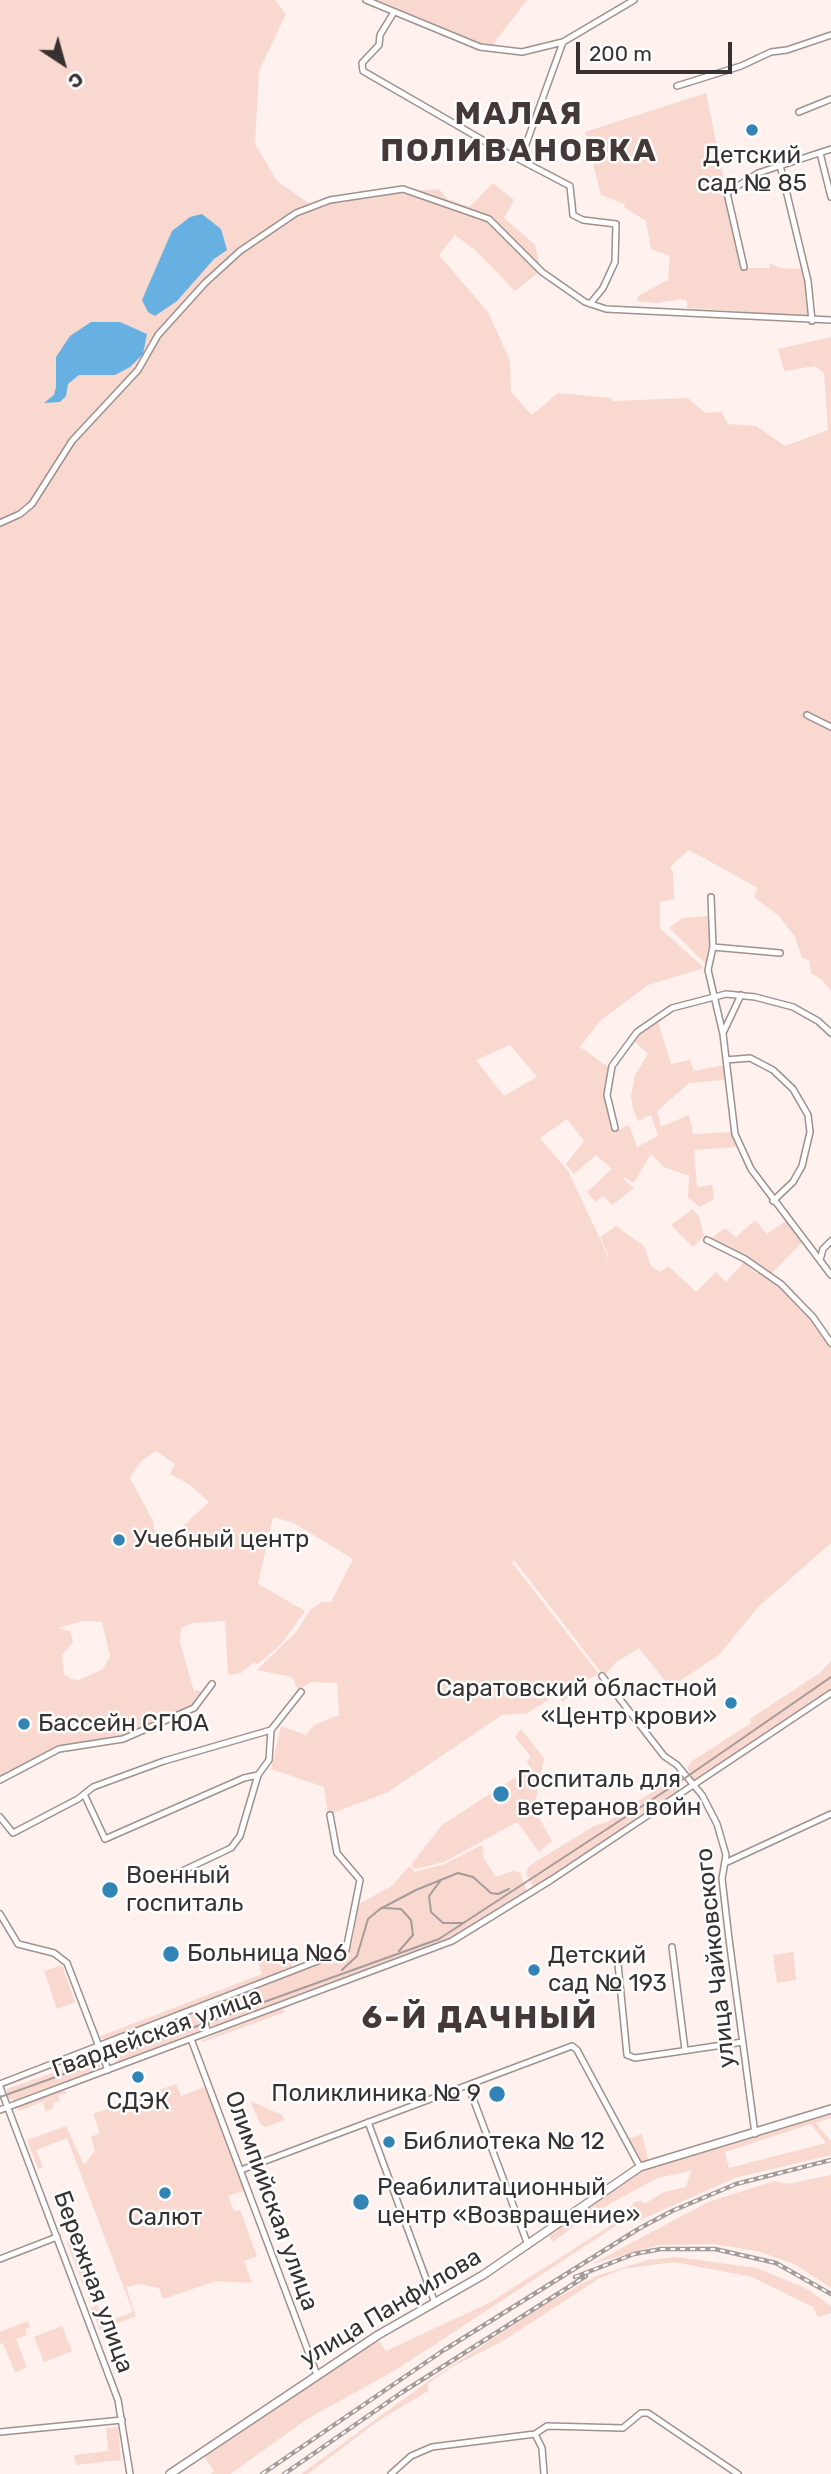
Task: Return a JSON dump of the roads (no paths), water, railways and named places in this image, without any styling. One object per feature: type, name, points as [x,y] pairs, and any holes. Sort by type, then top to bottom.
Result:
[{"type":"main road","name":"улица Панфилова","points":[[170,2474],[317,2375],[528,2245],[640,2168],[831,2109]]},
{"type":"street","points":[[366,0],[490,50],[522,52],[563,42],[634,0]]},
{"type":"street","points":[[394,12],[380,35],[379,45],[362,63],[363,71],[486,142],[522,158],[570,186],[573,215],[583,220],[616,224],[615,262],[607,282],[590,304]]},
{"type":"street","points":[[677,86],[741,66],[771,52],[788,50],[831,35]]},
{"type":"street","points":[[522,158],[563,42]]},
{"type":"street","points":[[799,112],[831,99]]},
{"type":"street","points":[[744,267],[727,193],[758,173],[831,149]]},
{"type":"street","points":[[820,153],[831,197]]},
{"type":"street","points":[[780,165],[808,281],[812,321]]},
{"type":"street","points":[[0,523],[20,514],[32,504],[72,441],[138,370],[178,309],[240,251],[296,213],[330,200],[403,189],[489,219],[542,272],[590,304],[606,309],[831,320]]},
{"type":"street","points":[[807,715],[831,727]]},
{"type":"street","points":[[711,897],[713,947],[708,971],[712,997],[723,1034],[735,1134],[751,1169],[831,1275]]},
{"type":"street","points":[[713,947],[780,953]]},
{"type":"street","points":[[723,1034],[741,995]]},
{"type":"street","points":[[615,1128],[607,1095],[607,1080],[624,1046],[652,1019],[671,1008],[712,997],[741,995],[781,1002],[808,1014],[831,1033]]},
{"type":"street","points":[[726,1060],[750,1058],[773,1070],[793,1089],[808,1115],[810,1132],[802,1167],[793,1182],[773,1201]]},
{"type":"street","points":[[707,1240],[746,1259],[781,1284],[813,1317],[831,1343]]},
{"type":"street","points":[[820,1260],[823,1250],[831,1241]]},
{"type":"street","name":"улица Чайковского","points":[[602,1676],[664,1756],[681,1770],[694,1786],[713,1813],[724,1845],[723,1879],[755,2134]]},
{"type":"street","points":[[0,1780],[59,1749],[123,1739],[194,1708],[212,1684]]},
{"type":"street","points":[[178,1873],[232,1848],[240,1836],[258,1775],[269,1760],[271,1730],[301,1692]]},
{"type":"street","name":"Гвардейская улица","points":[[0,2110],[452,1941],[694,1786],[831,1693]]},
{"type":"street","points":[[0,1817],[13,1833],[93,1787],[164,1761],[271,1730]]},
{"type":"street","points":[[84,1794],[105,1839],[244,1778],[258,1775]]},
{"type":"street","points":[[725,1863],[831,1814]]},
{"type":"street","points":[[0,2086],[338,1956],[349,1944],[360,1880],[337,1853],[330,1815]]},
{"type":"street","points":[[0,1914],[18,1944],[47,1950],[62,1957],[108,2070]]},
{"type":"street","points":[[672,1947],[685,2050]]},
{"type":"street","points":[[617,1954],[627,2055],[635,2058],[743,2042]]},
{"type":"street","points":[[199,2008],[208,2032]]},
{"type":"street","name":"Олимпийская улица","points":[[191,2039],[317,2375]]},
{"type":"street","points":[[242,2170],[572,2046],[577,2050],[640,2168]]},
{"type":"street","points":[[468,2085],[528,2245]]},
{"type":"street","name":"Бережная улица","points":[[0,2086],[118,2400],[130,2474]]},
{"type":"street","points":[[368,2122],[435,2303]]},
{"type":"street","points":[[0,2259],[57,2237]]},
{"type":"street","points":[[391,2474],[411,2456],[432,2447],[535,2434],[547,2426],[624,2428],[637,2415],[648,2413],[738,2474]]},
{"type":"street","points":[[0,2432],[122,2420]]},
{"type":"street","points":[[535,2434],[542,2448],[544,2474]]},
{"type":"water","points":[[202,214],[221,229],[227,250],[214,259],[177,301],[155,316],[148,312],[142,300],[172,231],[190,217]]},
{"type":"water","points":[[91,322],[120,322],[147,334],[143,354],[130,367],[115,375],[79,375],[68,384],[66,396],[60,402],[44,403],[54,395],[56,357],[70,336]]},
{"type":"tram line","points":[[0,2097],[439,1939],[685,1778],[831,1677]]},
{"type":"tram line","points":[[342,1970],[357,1956],[368,1919],[380,1909],[416,1890],[458,1873],[473,1877],[491,1893],[498,1894],[509,1889]]},
{"type":"tram line","points":[[441,1880],[429,1896],[431,1912],[443,1923],[463,1923]]},
{"type":"tram line","points":[[384,1908],[401,1909],[411,1920],[413,1935],[399,1951]]},
{"type":"railway","points":[[262,2474],[444,2350],[640,2228],[672,2211],[736,2184],[831,2160]]},
{"type":"railway","points":[[575,2277],[634,2254],[661,2249],[715,2249],[776,2263],[831,2294]]},
{"type":"railway","points":[[284,2474],[401,2393],[586,2276]]},
{"type":"place","name":"Детский сад № 85","points":[[752,130]]},
{"type":"place","name":"Учебный центр","points":[[119,1540]]},
{"type":"place","name":"Саратовский областной «Центр крови»","points":[[731,1703]]},
{"type":"place","name":"Бассейн СГЮА","points":[[24,1724]]},
{"type":"place","name":"Госпиталь для ветеранов войн","points":[[501,1794]]},
{"type":"place","name":"Военный госпиталь","points":[[110,1890]]},
{"type":"place","name":"Больница №6","points":[[171,1954]]},
{"type":"place","name":"Детский сад № 193","points":[[534,1970]]},
{"type":"place","name":"СДЭК","points":[[138,2077]]},
{"type":"place","name":"Поликлиника № 9","points":[[497,2094]]},
{"type":"place","name":"Библиотека № 12","points":[[389,2142]]},
{"type":"place","name":"Салют","points":[[165,2193]]},
{"type":"place","name":"Реабилитационный центр «Возвращение»","points":[[361,2202]]},
{"type":"district","name":"МАЛАЯ ПОЛИВАНОВКА","points":[[519,134]]},
{"type":"district","name":"6-Й ДАЧНЫЙ","points":[[480,2019]]}]
